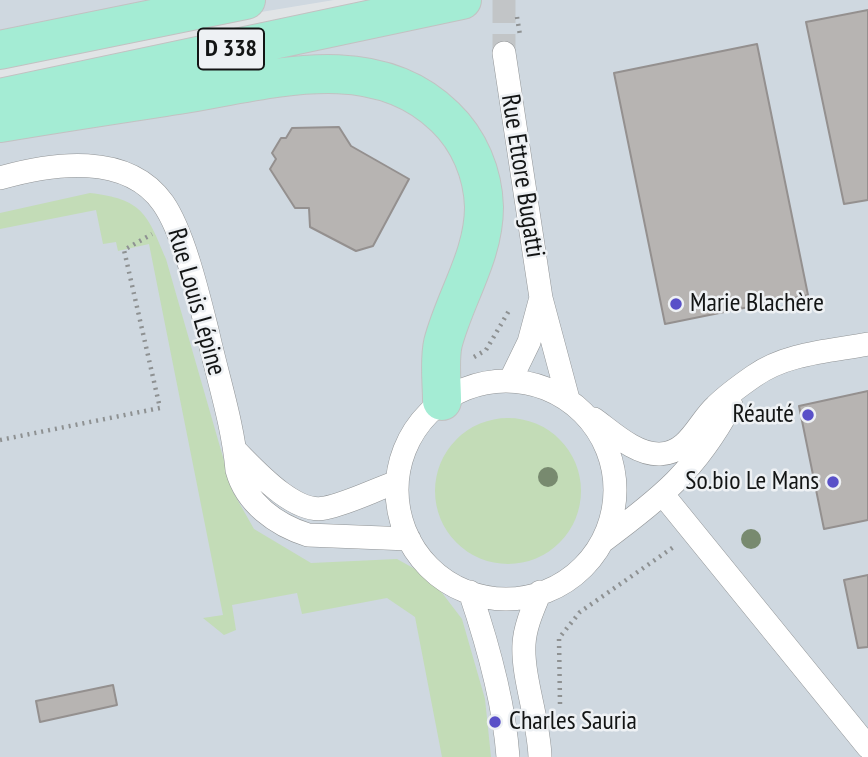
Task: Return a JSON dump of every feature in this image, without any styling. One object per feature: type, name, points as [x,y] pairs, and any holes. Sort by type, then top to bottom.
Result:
[{"type":"highway","name":"D 338","points":[[0,50],[246,0]]},
{"type":"highway","name":"D 338","points":[[0,98],[462,0]]},
{"type":"highway","points":[[0,123],[315,73],[372,78],[397,84],[417,95],[460,132],[477,165],[484,206],[480,244],[442,345],[442,401]]},
{"type":"street","name":"Rue Ettore Bugatti","points":[[504,53],[541,298],[575,406]]},
{"type":"street","name":"Rue Louis Lépine","points":[[0,178],[57,165],[101,168],[125,175],[151,190],[163,203],[173,222],[198,295],[236,451],[237,470],[247,494],[270,516],[294,531],[323,537],[409,540]]},
{"type":"street","name":"Rue Ettore Bugatti","points":[[510,382],[529,342],[541,298]]},
{"type":"street","points":[[740,387],[716,433],[664,496],[603,541],[584,566],[558,586],[528,597],[496,599],[470,592],[430,569],[409,540],[399,511],[397,482],[404,451],[419,424],[442,401],[467,387],[495,381],[523,382],[551,390],[632,446],[660,454],[691,438],[714,407],[740,387],[783,361],[868,344]]},
{"type":"street","points":[[575,406],[603,440],[614,473],[614,508],[603,541]]},
{"type":"street","points":[[236,451],[267,481],[297,503],[309,508],[324,509],[397,482]]},
{"type":"street","points":[[664,496],[868,747]]},
{"type":"street","points":[[470,592],[484,634],[501,704],[508,757]]},
{"type":"street","points":[[540,592],[524,646],[538,727],[540,757]]},
{"type":"path","points":[[0,440],[160,408],[124,250],[173,222]]},
{"type":"path","points":[[560,710],[559,638],[580,612],[692,533]]},
{"type":"shaded area","points":[[0,0],[334,0],[0,55]]},
{"type":"shaded area","points":[[394,0],[868,0],[868,757],[0,757],[0,100]]},
{"type":"green space","points":[[90,193],[132,204],[147,219],[153,230],[166,259],[233,492],[254,529],[311,563],[397,559],[424,574],[436,585],[462,619],[485,699],[491,757],[442,757],[415,617],[387,598],[302,614],[297,593],[232,605],[236,630],[224,635],[203,618],[223,615],[149,244],[118,251],[116,242],[103,244],[96,210],[0,229],[0,213]]},
{"type":"green space","points":[[508,418],[536,424],[560,439],[575,463],[581,491],[575,519],[560,543],[536,558],[508,564],[480,558],[456,543],[441,519],[435,491],[441,463],[456,439],[480,424]]},
{"type":"building","points":[[868,10],[868,200],[844,204],[806,22]]},
{"type":"building","points":[[757,44],[808,295],[665,324],[614,73]]},
{"type":"building","points":[[339,127],[351,146],[409,179],[373,246],[356,251],[310,227],[309,208],[295,208],[270,169],[276,159],[272,153],[281,138],[286,138],[292,128]]},
{"type":"building","points":[[868,391],[868,520],[824,529],[799,406]]},
{"type":"building","points":[[868,575],[868,647],[858,648],[844,580]]},
{"type":"building","points":[[113,685],[117,705],[40,722],[36,701]]},
{"type":"tunnel","points":[[504,0],[504,53]]},
{"type":"place","name":"Marie Blachère","points":[[676,304]]},
{"type":"place","name":"Réauté","points":[[808,415]]},
{"type":"place","name":"So.bio Le Mans","points":[[833,482]]},
{"type":"place","name":"Charles Sauria","points":[[495,722]]}]
